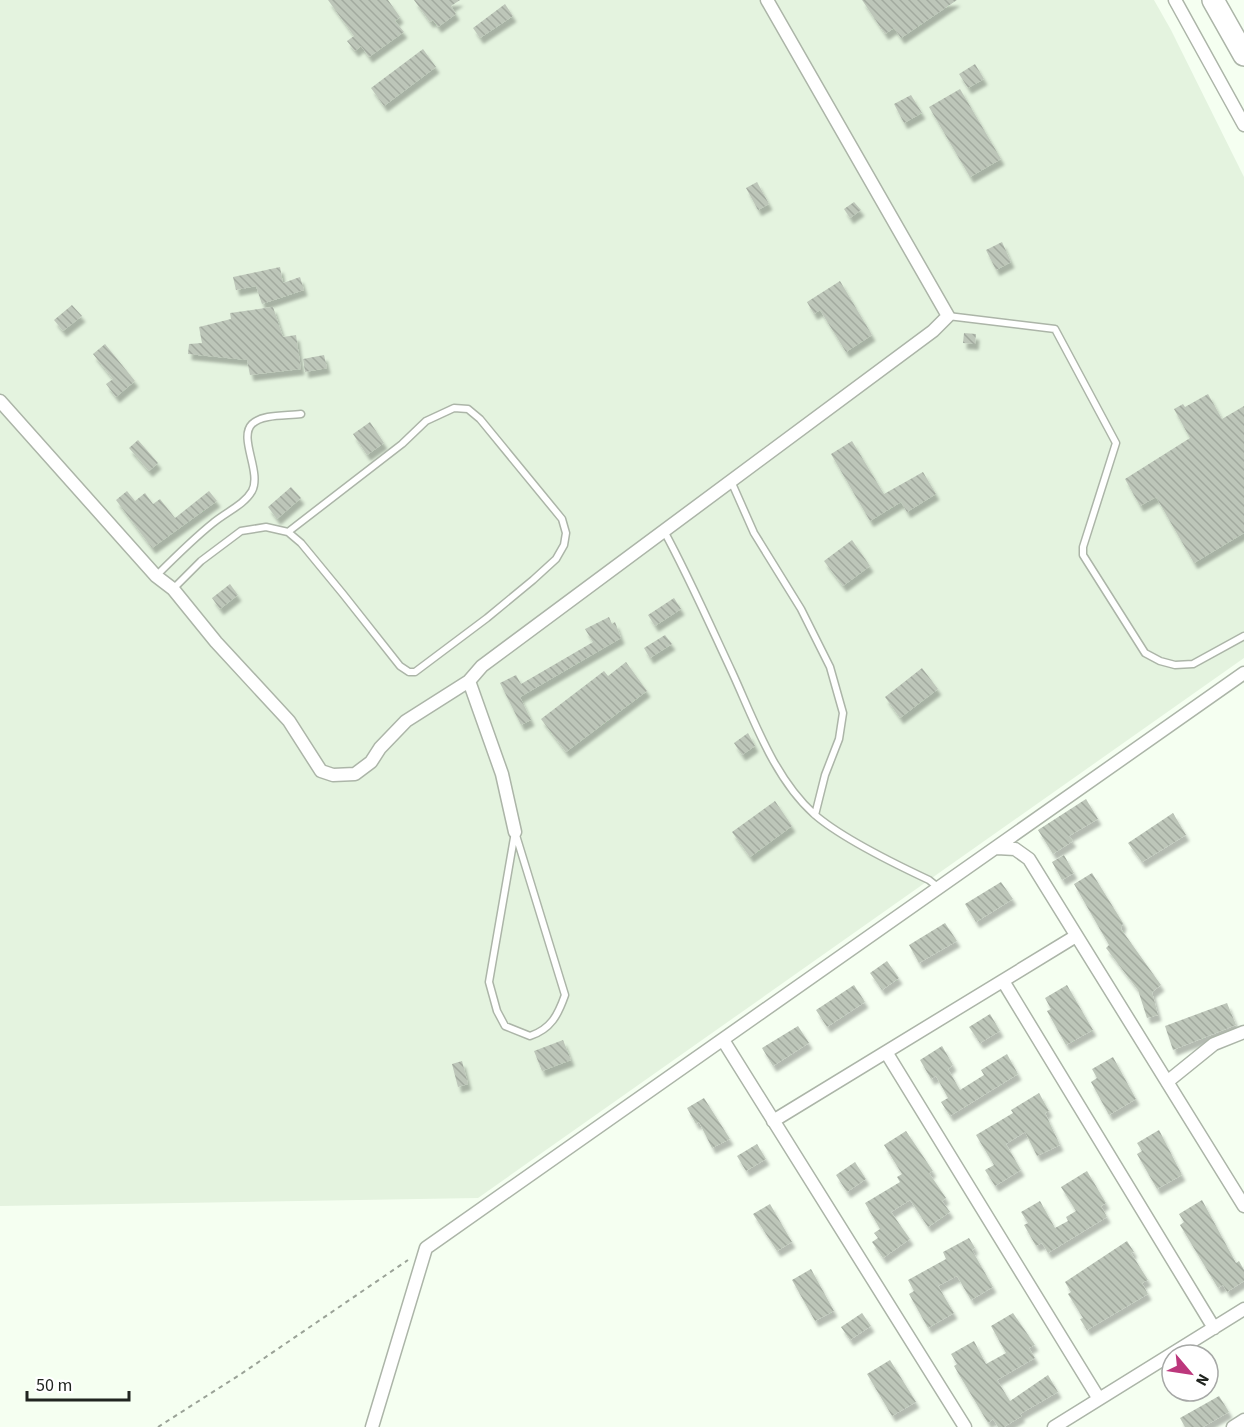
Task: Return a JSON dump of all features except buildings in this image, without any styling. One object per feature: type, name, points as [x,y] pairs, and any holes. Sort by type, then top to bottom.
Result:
[{"type":"highway","points":[[1213,0],[1244,55]]},
{"type":"street","points":[[0,401],[156,576],[173,589],[216,642],[289,721],[321,771],[333,775],[355,774],[371,762],[380,748],[406,721],[469,681],[482,666],[933,331],[948,316],[767,0]]},
{"type":"street","points":[[1175,0],[1244,125]]},
{"type":"street","points":[[372,1427],[426,1248],[1244,673]]},
{"type":"street","points":[[469,681],[502,774],[514,832]]},
{"type":"street","points":[[997,848],[1015,849],[1029,859],[1244,1206]]},
{"type":"street","points":[[773,1121],[1076,936]]},
{"type":"street","points":[[1003,981],[1214,1328]]},
{"type":"street","points":[[1167,1082],[1214,1044],[1244,1032]]},
{"type":"street","points":[[723,1040],[964,1427]]},
{"type":"street","points":[[886,1052],[1099,1399]]},
{"type":"street","points":[[1054,1427],[1244,1309]]},
{"type":"street","points":[[1233,1427],[1244,1420]]},
{"type":"lane","points":[[948,316],[1055,329],[1116,443],[1083,547],[1083,555],[1145,653],[1175,665],[1193,664],[1244,636]]},
{"type":"lane","points":[[173,589],[201,561],[241,531],[266,527],[288,532],[301,543],[400,666],[409,672],[415,672],[487,618],[556,559],[566,533],[562,519],[548,500],[480,419],[468,409],[454,408],[426,421],[384,458],[288,532]]},
{"type":"lane","points":[[156,576],[216,520],[254,489],[247,433],[251,425],[259,419],[301,414]]},
{"type":"lane","points":[[731,481],[754,533],[801,609],[830,667],[843,713],[838,739],[825,775],[815,815]]},
{"type":"lane","points":[[664,531],[684,568],[748,710],[789,785],[815,815],[841,832],[929,880],[939,889]]},
{"type":"lane","points":[[514,832],[565,995],[559,1013],[549,1025],[530,1036],[505,1026],[497,1011],[489,982],[504,907],[514,832]]},
{"type":"path","points":[[158,1427],[241,1374],[426,1248]]},
{"type":"shaded area","points":[[0,0],[1154,0],[1244,177],[1244,658],[478,1198],[0,1206]]}]
